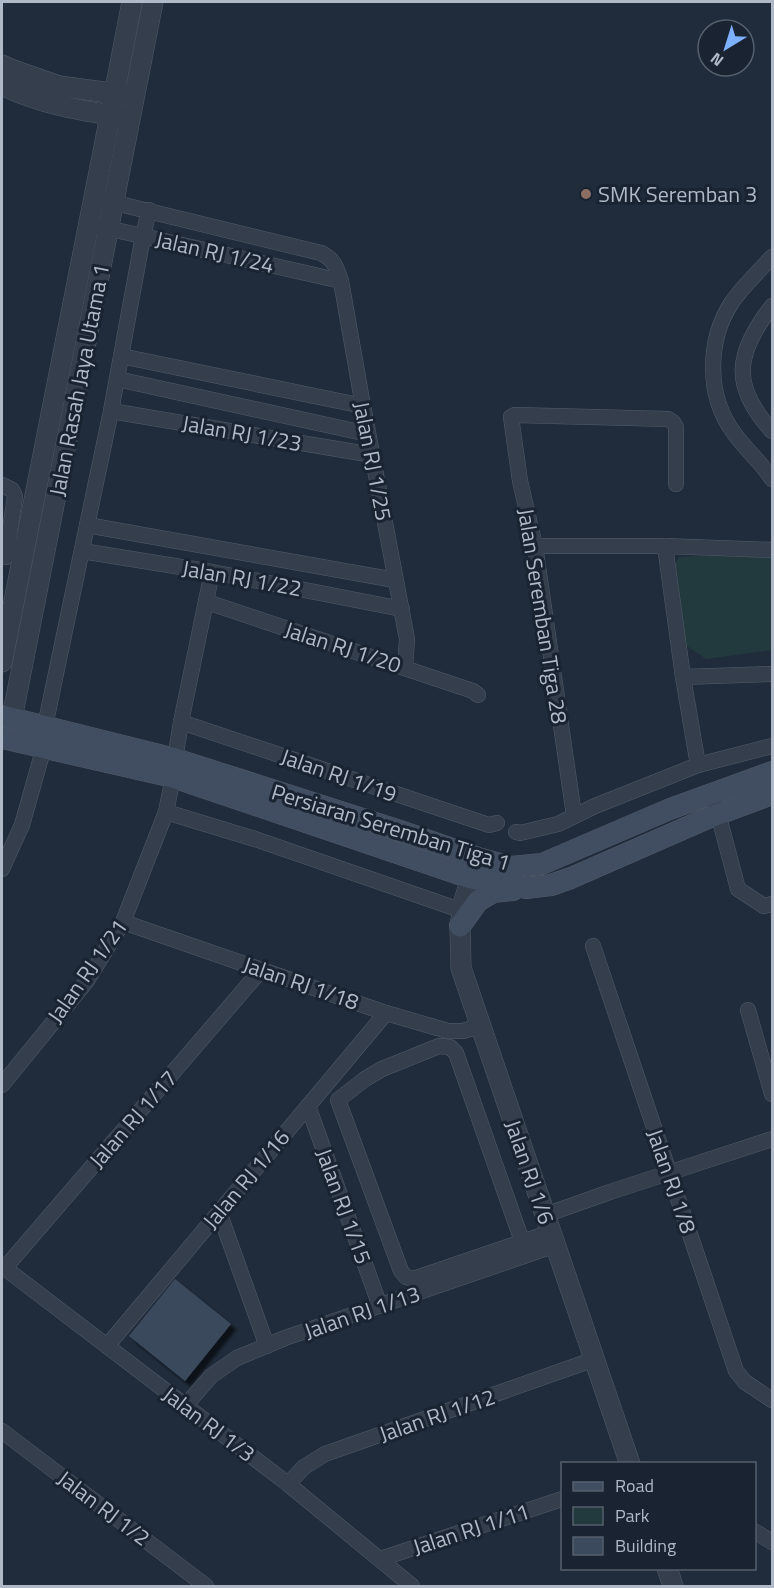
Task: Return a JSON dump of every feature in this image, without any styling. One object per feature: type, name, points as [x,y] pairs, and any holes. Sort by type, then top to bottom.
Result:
[{"type":"main road","name":"Persiaran Seremban Tiga 1","points":[[7,717],[45,726],[174,768],[475,868],[526,888],[551,885],[571,878],[716,804],[772,772]]},
{"type":"main road","name":"Jalan Rasah Jaya Utama 1","points":[[3,745],[7,717]]},
{"type":"main road","name":"Persiaran Seremban Tiga 1","points":[[3,745],[44,747],[174,768]]},
{"type":"main road","name":"Persiaran Seremban Tiga 1","points":[[475,868],[542,864],[670,809],[772,794]]},
{"type":"main road","points":[[461,919],[478,901],[493,892],[526,888]]},
{"type":"street","name":"Jalan Rasah Jaya Utama 1","points":[[7,717],[108,228],[104,200],[124,94],[132,2]]},
{"type":"street","name":"Jalan Rasah Jaya Utama 1","points":[[124,94],[153,2]]},
{"type":"street","points":[[2,65],[59,86],[124,94]]},
{"type":"street","points":[[2,85],[43,101],[77,110],[120,117]]},
{"type":"street","name":"Jalan Rasah Jaya Utama 1","points":[[2,662],[10,557],[89,224],[104,200]]},
{"type":"street","name":"Jalan RJ 1/24","points":[[104,200],[321,253],[330,258]]},
{"type":"street","points":[[45,726],[111,411],[149,210]]},
{"type":"street","name":"Jalan RJ 1/24","points":[[89,224],[341,280]]},
{"type":"street","points":[[772,257],[740,291],[732,303],[724,316],[713,350],[716,393],[722,413],[734,433],[772,479]]},
{"type":"street","name":"Jalan RJ 1/25","points":[[330,258],[341,280],[402,609],[407,639],[405,667]]},
{"type":"street","points":[[772,306],[749,340],[743,366],[743,378],[745,389],[755,408],[772,431]]},
{"type":"street","points":[[121,357],[363,406]]},
{"type":"street","name":"Jalan RJ 1/23","points":[[117,379],[368,434]]},
{"type":"street","name":"Jalan RJ 1/23","points":[[111,411],[373,455]]},
{"type":"street","name":"Jalan Seremban Tiga 28","points":[[574,815],[535,546],[520,481],[512,417],[515,415],[668,419],[676,427],[676,484]]},
{"type":"street","points":[[2,485],[12,490],[15,496],[10,557]]},
{"type":"street","name":"Jalan RJ 1/22","points":[[87,525],[395,580]]},
{"type":"street","points":[[535,546],[665,546],[772,550]]},
{"type":"street","points":[[665,546],[698,765]]},
{"type":"street","name":"Jalan RJ 1/22","points":[[82,551],[212,572],[402,609]]},
{"type":"street","name":"Jalan RJ 1/21","points":[[2,1085],[86,982],[123,922],[166,812],[181,722],[212,572]]},
{"type":"street","name":"Jalan RJ 1/20","points":[[207,602],[405,667],[473,691],[478,695]]},
{"type":"street","points":[[683,677],[772,674]]},
{"type":"street","name":"Jalan RJ 1/19","points":[[181,722],[489,825],[496,823]]},
{"type":"street","points":[[516,831],[520,833],[558,824],[574,815],[698,765],[772,746]]},
{"type":"street","points":[[2,869],[22,825],[44,747]]},
{"type":"street","points":[[716,804],[738,889],[764,906],[772,904]]},
{"type":"street","points":[[166,812],[255,839],[461,919]]},
{"type":"street","name":"Jalan RJ 1/6","points":[[475,868],[461,919],[460,968],[629,1462]]},
{"type":"street","name":"Jalan RJ 1/18","points":[[123,922],[386,1013],[448,1031],[457,1032],[480,1026]]},
{"type":"street","name":"Jalan RJ 1/8","points":[[593,946],[736,1371],[745,1382],[772,1400]]},
{"type":"street","name":"Jalan RJ 1/17","points":[[3,1268],[261,970]]},
{"type":"street","points":[[748,1011],[772,1094]]},
{"type":"street","name":"Jalan RJ 1/16","points":[[107,1346],[386,1013]]},
{"type":"street","points":[[450,1047],[457,1032]]},
{"type":"street","points":[[338,1100],[382,1069],[439,1046],[450,1047],[456,1053],[522,1241]]},
{"type":"street","points":[[326,1084],[338,1100],[401,1271],[413,1280],[551,1231],[610,1192],[772,1139]]},
{"type":"street","name":"Jalan RJ 1/15","points":[[308,1106],[380,1306]]},
{"type":"street","points":[[219,1212],[267,1346]]},
{"type":"street","name":"Jalan RJ 1/13","points":[[185,1406],[211,1376],[237,1358],[380,1306],[551,1231]]},
{"type":"street","name":"Jalan RJ 1/3","points":[[3,1268],[288,1484],[412,1587]]},
{"type":"street","name":"Jalan RJ 1/12","points":[[288,1484],[304,1467],[325,1454],[595,1359]]},
{"type":"street","name":"Jalan RJ 1/2","points":[[2,1431],[206,1587]]},
{"type":"street","name":"Jalan RJ 1/11","points":[[380,1559],[561,1499]]},
{"type":"street","points":[[756,1532],[772,1542]]},
{"type":"street","points":[[667,1570],[673,1587]]},
{"type":"green space","points":[[763,552],[772,558],[772,650],[706,659],[684,644],[671,571],[679,557]]},
{"type":"building","points":[[175,1279],[231,1324],[185,1381],[129,1336]]},
{"type":"place","name":"SMK Seremban 3","points":[[586,194]]}]
